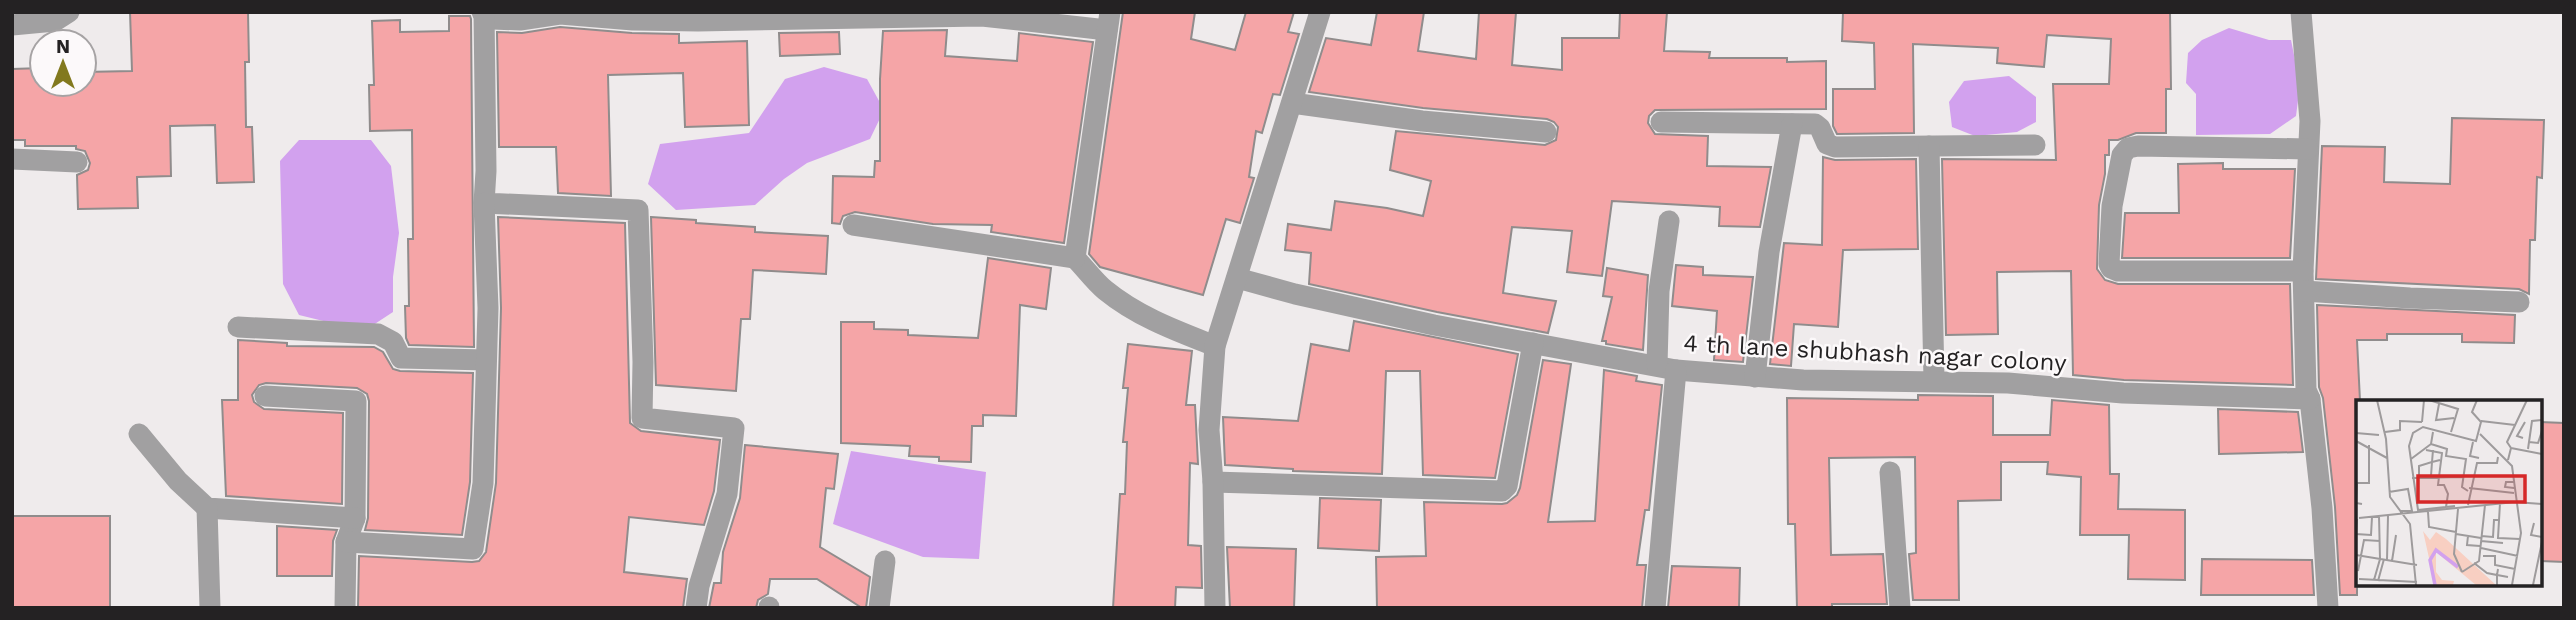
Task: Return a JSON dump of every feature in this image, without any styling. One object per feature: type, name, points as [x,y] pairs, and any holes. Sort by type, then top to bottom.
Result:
[{"type":"street","points":[[23,20],[55,21],[69,12]]},
{"type":"street","points":[[484,12],[493,19],[520,20],[560,14],[633,20],[698,21],[982,16],[1108,21],[1075,258]]},
{"type":"street","points":[[346,542],[473,549],[483,483],[488,308],[484,203],[484,12]]},
{"type":"street","points":[[1215,608],[1213,482],[1209,430],[1215,346],[1320,12]]},
{"type":"street","points":[[2301,12],[2310,121],[2303,281],[2306,390],[2310,400],[2322,508],[2328,608]]},
{"type":"street","points":[[1292,103],[1422,121],[1546,132]]},
{"type":"street","points":[[1661,122],[1815,124],[1820,128],[1827,144],[1835,147],[2035,145]]},
{"type":"street","points":[[1755,377],[1769,251],[1793,124]]},
{"type":"street","points":[[1929,146],[1934,380]]},
{"type":"street","points":[[2308,149],[2128,148],[2122,155],[2112,206],[2111,268],[2118,271],[2303,281],[2410,298],[2519,302]]},
{"type":"street","points":[[12,159],[78,162]]},
{"type":"street","points":[[484,203],[638,210],[643,334],[642,418],[734,428],[727,494],[699,586],[696,608]]},
{"type":"street","points":[[1655,608],[1667,368],[1659,292],[1668,221]]},
{"type":"street","points":[[853,225],[1075,258],[1103,289],[1126,305],[1152,321],[1215,346]]},
{"type":"street","name":"4 th lane shubhash nagar colony","points":[[1237,278],[1295,295],[1667,368],[1755,377],[2008,383],[2123,393],[2310,400]]},
{"type":"street","points":[[239,327],[378,334],[393,342],[401,358],[486,359]]},
{"type":"street","points":[[1213,482],[1502,491],[1507,486],[1533,343]]},
{"type":"street","points":[[265,396],[356,401],[355,518],[346,542],[345,608]]},
{"type":"street","points":[[139,434],[178,481],[207,508],[355,518]]},
{"type":"street","points":[[1890,472],[1900,608]]},
{"type":"street","points":[[207,508],[210,608]]},
{"type":"street","points":[[879,608],[885,561]]},
{"type":"shaded area","points":[[2229,28],[2269,40],[2291,40],[2300,85],[2296,116],[2270,134],[2196,135],[2196,94],[2186,83],[2188,53],[2202,40]]},
{"type":"shaded area","points":[[824,67],[867,79],[884,110],[870,139],[807,163],[755,205],[676,210],[648,184],[660,144],[749,133],[785,79]]},
{"type":"shaded area","points":[[2009,76],[2036,97],[2036,122],[2017,132],[1975,136],[1952,127],[1949,102],[1964,81]]},
{"type":"shaded area","points":[[299,140],[371,140],[391,166],[399,233],[393,277],[393,312],[364,331],[299,315],[283,284],[280,161]]},
{"type":"shaded area","points":[[851,451],[986,472],[979,559],[923,557],[833,524]]},
{"type":"building","points":[[130,12],[248,12],[249,62],[245,62],[246,127],[252,127],[254,182],[217,183],[215,125],[170,126],[171,176],[137,177],[138,208],[78,209],[77,175],[88,170],[90,163],[85,151],[76,149],[76,146],[25,146],[25,140],[12,140],[12,69],[28,68],[28,98],[98,98],[98,72],[132,71]]},
{"type":"building","points":[[1123,12],[1195,12],[1191,39],[1235,50],[1246,12],[1294,12],[1288,32],[1299,34],[1280,95],[1273,94],[1262,133],[1256,131],[1249,177],[1254,178],[1240,223],[1226,219],[1203,295],[1100,267],[1089,254]]},
{"type":"building","points":[[1377,12],[1424,12],[1418,51],[1476,59],[1479,12],[1516,12],[1512,65],[1562,70],[1562,38],[1619,38],[1620,12],[1667,12],[1664,51],[1710,52],[1709,58],[1826,61],[1826,109],[1655,110],[1649,116],[1648,123],[1655,134],[1708,136],[1707,166],[1771,167],[1760,227],[1719,226],[1720,207],[1612,201],[1602,276],[1567,272],[1572,231],[1512,227],[1503,293],[1556,301],[1548,333],[1437,312],[1309,284],[1311,253],[1285,250],[1288,224],[1331,230],[1335,201],[1423,216],[1431,181],[1390,170],[1396,131],[1545,145],[1556,140],[1558,127],[1547,119],[1423,108],[1309,92],[1326,38],[1371,45]]},
{"type":"building","points":[[1843,12],[2170,12],[2171,89],[2166,89],[2166,133],[2136,133],[2118,140],[2109,140],[2109,155],[2105,155],[2105,174],[2099,205],[2097,269],[2105,280],[2118,284],[2290,284],[2293,385],[2124,380],[2073,375],[2071,271],[1997,272],[1998,334],[1946,335],[1942,159],[2056,160],[2053,84],[2109,84],[2111,39],[2047,35],[2044,67],[1997,63],[1998,48],[1913,44],[1914,133],[1837,134],[1833,126],[1833,89],[1875,89],[1874,43],[1842,41]]},
{"type":"building","points":[[449,16],[470,16],[471,19],[474,347],[409,345],[406,338],[405,306],[409,306],[408,239],[413,239],[412,130],[370,131],[369,85],[374,85],[372,21],[400,20],[400,32],[449,31]]},
{"type":"building","points":[[560,27],[679,34],[679,43],[747,41],[749,125],[685,127],[683,73],[608,75],[611,196],[558,193],[556,147],[499,147],[497,32],[522,33]]},
{"type":"building","points":[[947,30],[945,56],[1017,61],[1019,33],[1093,42],[1064,243],[991,232],[992,225],[933,224],[855,212],[843,216],[840,224],[832,223],[833,176],[874,177],[875,161],[880,161],[883,31]]},
{"type":"building","points":[[839,32],[840,54],[780,56],[779,33]]},
{"type":"building","points":[[2452,118],[2544,120],[2542,178],[2537,177],[2535,240],[2530,240],[2529,294],[2519,289],[2316,279],[2322,146],[2385,147],[2384,182],[2450,184]]},
{"type":"building","points":[[1823,157],[1835,160],[1916,159],[1918,249],[1843,250],[1838,327],[1794,324],[1791,366],[1770,364],[1784,243],[1822,245]]},
{"type":"building","points":[[2223,163],[2223,169],[2295,169],[2290,258],[2122,258],[2125,213],[2179,213],[2178,164]]},
{"type":"building","points":[[498,217],[625,223],[630,423],[641,431],[720,440],[714,491],[704,525],[629,517],[624,572],[687,579],[683,608],[358,608],[359,556],[472,562],[479,561],[486,552],[496,483],[501,308]]},
{"type":"building","points":[[651,217],[755,227],[755,232],[828,236],[826,274],[753,270],[750,319],[741,319],[736,391],[656,385]]},
{"type":"building","points":[[988,258],[1051,268],[1046,309],[1020,305],[1016,416],[983,415],[983,426],[972,426],[971,462],[909,456],[910,446],[841,443],[841,322],[874,322],[874,329],[908,330],[908,335],[978,338]]},
{"type":"building","points":[[1676,265],[1703,267],[1703,275],[1753,277],[1743,362],[1714,360],[1717,311],[1672,306]]},
{"type":"building","points":[[1607,268],[1648,275],[1643,350],[1602,341],[1612,297],[1603,296]]},
{"type":"building","points":[[2317,305],[2515,315],[2514,343],[2462,342],[2462,334],[2387,334],[2387,340],[2357,340],[2360,400],[2356,400],[2357,595],[2340,595],[2335,507],[2323,398],[2319,387]]},
{"type":"building","points":[[1354,321],[1518,354],[1495,478],[1423,475],[1420,371],[1386,371],[1382,474],[1225,465],[1223,417],[1298,421],[1311,344],[1349,351]]},
{"type":"building","points":[[238,340],[287,343],[287,346],[374,347],[383,352],[393,369],[400,371],[473,373],[470,482],[462,535],[365,530],[368,518],[369,401],[367,394],[357,388],[266,383],[259,385],[252,395],[254,402],[264,409],[343,413],[342,504],[226,496],[222,400],[238,400]]},
{"type":"building","points":[[1128,344],[1192,351],[1186,405],[1195,405],[1198,464],[1190,463],[1188,545],[1201,546],[1202,588],[1176,587],[1175,608],[1113,608],[1120,494],[1125,494],[1127,442],[1123,442],[1128,388],[1123,388]]},
{"type":"building","points":[[1543,360],[1571,364],[1548,522],[1595,521],[1604,370],[1637,376],[1636,381],[1662,385],[1649,510],[1645,510],[1637,565],[1646,565],[1642,608],[1377,608],[1376,557],[1426,556],[1424,502],[1502,504],[1517,495]]},
{"type":"building","points":[[1918,395],[1993,396],[1993,435],[2050,435],[2052,400],[2109,405],[2110,474],[2119,474],[2118,509],[2185,510],[2185,580],[2128,579],[2129,535],[2080,535],[2081,477],[2047,474],[2048,462],[2001,462],[2001,500],[1958,501],[1959,600],[1913,600],[1909,554],[1916,553],[1915,457],[1829,458],[1831,555],[1883,554],[1887,604],[1832,604],[1832,608],[1797,608],[1795,524],[1788,524],[1787,398],[1918,400]]},
{"type":"building","points":[[2218,409],[2298,412],[2303,452],[2219,454]]},
{"type":"building","points":[[2541,422],[2564,423],[2564,562],[2541,561]]},
{"type":"building","points":[[745,445],[838,454],[834,489],[826,488],[820,547],[870,577],[866,608],[817,579],[770,579],[768,594],[758,600],[756,608],[709,608],[714,583],[721,583],[723,552],[740,498]]},
{"type":"building","points":[[1320,498],[1381,500],[1379,551],[1318,548]]},
{"type":"building","points":[[12,516],[110,516],[110,608],[12,608]]},
{"type":"building","points":[[277,526],[337,530],[333,541],[332,576],[277,576]]},
{"type":"building","points":[[1227,547],[1296,549],[1294,608],[1230,608]]},
{"type":"building","points":[[2202,559],[2312,560],[2314,595],[2201,595]]},
{"type":"building","points":[[1672,566],[1740,568],[1739,608],[1668,608]]}]
